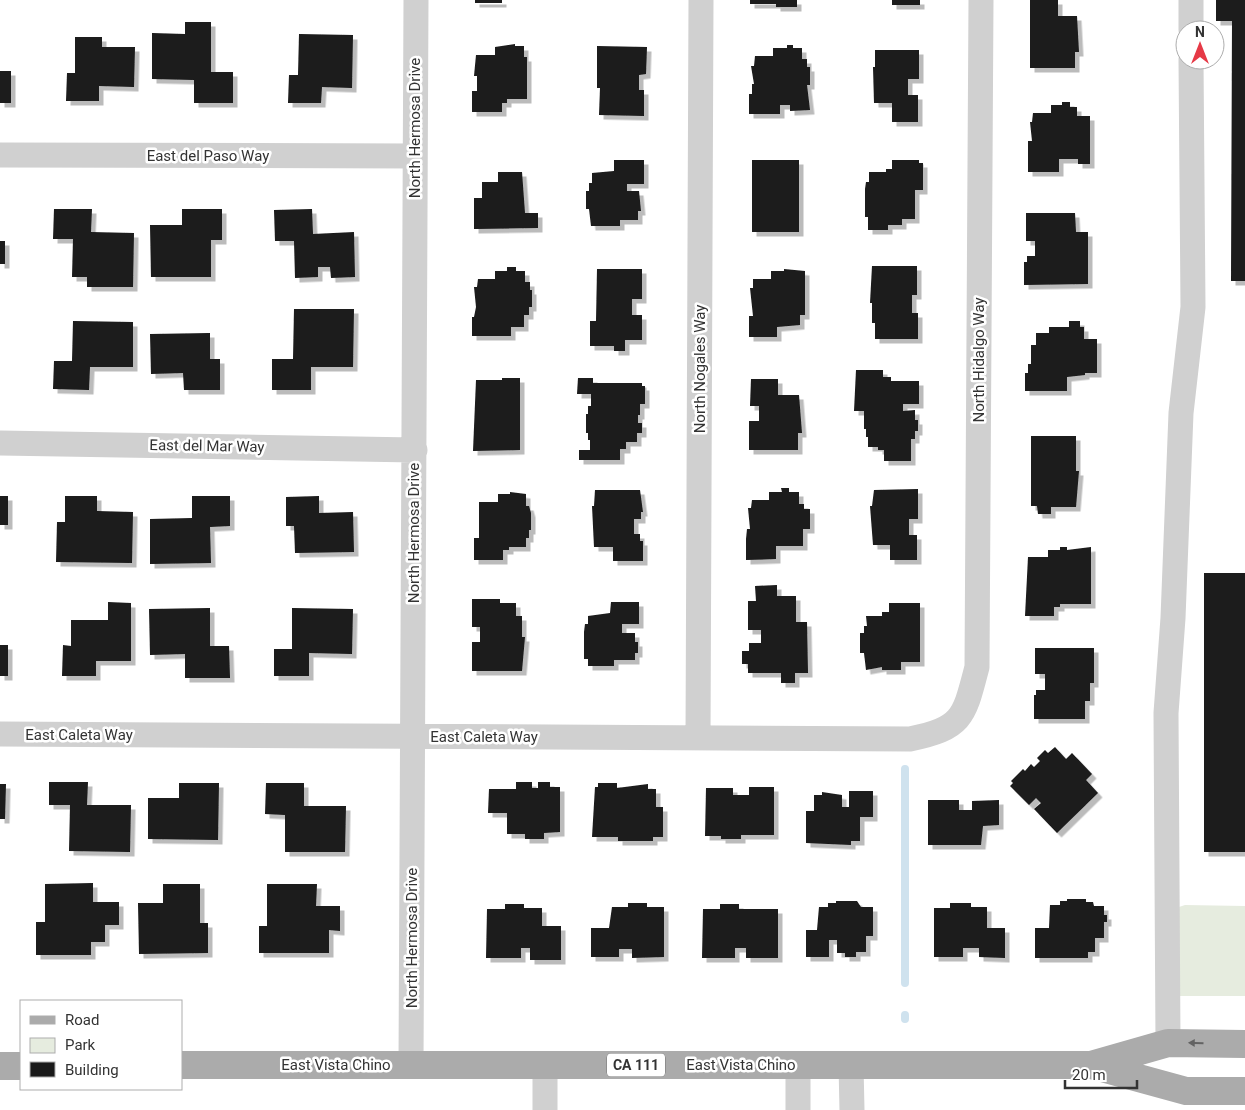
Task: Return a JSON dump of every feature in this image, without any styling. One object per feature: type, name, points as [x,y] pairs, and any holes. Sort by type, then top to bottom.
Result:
[{"type":"main road","name":"East Vista Chino","points":[[1091,1065],[1168,1043],[1245,1044]]},
{"type":"main road","name":"East Vista Chino","points":[[182,1066],[1091,1065],[1186,1091],[1245,1091]]},
{"type":"main road","points":[[0,1066],[20,1066]]},
{"type":"street","name":"North Hermosa Drive","points":[[411,1065],[416,0]]},
{"type":"street","name":"North Nogales Way","points":[[698,738],[701,0]]},
{"type":"street","name":"North Hidalgo Way","points":[[962,717],[977,667],[981,0]]},
{"type":"street","points":[[1191,0],[1191,20]]},
{"type":"street","points":[[1168,1043],[1166,713],[1173,618],[1181,413],[1193,307],[1191,70]]},
{"type":"street","name":"East del Paso Way","points":[[0,155],[415,156]]},
{"type":"street","name":"East del Mar Way","points":[[0,442],[415,450]]},
{"type":"street","name":"East Caleta Way","points":[[0,734],[910,739],[938,733],[962,717]]},
{"type":"street","points":[[545,1110],[546,1065]]},
{"type":"street","points":[[798,1065],[798,1110]]},
{"type":"street","points":[[851,1065],[852,1110]]},
{"type":"green space","points":[[1185,905],[1245,906],[1245,996],[1178,996],[1179,907]]},
{"type":"building","points":[[475,0],[502,0],[502,3],[475,3]]},
{"type":"building","points":[[750,0],[797,0],[797,7],[776,7],[776,4],[750,4]]},
{"type":"building","points":[[892,0],[920,0],[920,5],[892,5]]},
{"type":"building","points":[[1030,0],[1058,0],[1058,16],[1077,16],[1079,52],[1075,52],[1075,68],[1030,68]]},
{"type":"building","points":[[1216,0],[1245,0],[1245,281],[1231,281],[1232,21],[1216,20]]},
{"type":"building","points":[[185,22],[211,22],[211,72],[233,72],[233,103],[194,103],[194,80],[152,79],[152,33],[185,34]]},
{"type":"building","points":[[299,34],[353,35],[352,88],[322,87],[321,103],[288,103],[289,75],[298,75]]},
{"type":"building","points":[[75,37],[102,37],[102,47],[135,47],[134,87],[99,86],[99,101],[66,101],[67,73],[75,73]]},
{"type":"building","points":[[515,44],[515,46],[524,46],[524,57],[527,57],[527,99],[507,99],[507,103],[502,103],[502,112],[472,112],[472,91],[477,91],[477,76],[474,76],[476,55],[495,55],[495,47]]},
{"type":"building","points":[[787,45],[793,45],[793,48],[802,48],[802,59],[807,59],[807,67],[810,67],[810,85],[807,85],[810,110],[790,111],[790,105],[780,105],[780,114],[749,114],[749,94],[752,94],[752,84],[754,84],[751,66],[754,66],[755,56],[773,56],[773,48],[787,48]]},
{"type":"building","points":[[597,46],[647,47],[646,74],[639,75],[639,90],[644,90],[644,116],[599,115],[600,88],[597,88]]},
{"type":"building","points":[[875,50],[919,50],[919,79],[908,79],[908,95],[918,95],[918,122],[892,122],[892,103],[874,103],[873,67],[875,67]]},
{"type":"building","points":[[0,71],[11,71],[11,103],[0,103]]},
{"type":"building","points":[[1062,102],[1070,102],[1070,107],[1077,107],[1077,116],[1090,116],[1090,164],[1078,164],[1078,159],[1059,159],[1059,172],[1028,172],[1028,141],[1032,141],[1030,122],[1032,122],[1033,113],[1051,113],[1051,105],[1062,105]]},
{"type":"building","points":[[614,160],[644,160],[644,184],[627,184],[627,191],[639,191],[641,211],[638,211],[638,220],[620,220],[620,226],[591,226],[589,209],[586,209],[586,191],[589,191],[589,183],[592,183],[592,173],[614,171]]},
{"type":"building","points":[[752,160],[799,160],[799,232],[752,232]]},
{"type":"building","points":[[892,160],[919,160],[919,163],[923,163],[923,190],[915,190],[915,219],[902,219],[902,225],[888,225],[888,230],[868,230],[868,217],[865,217],[865,189],[866,182],[869,182],[869,172],[886,172],[886,169],[892,169]]},
{"type":"building","points":[[498,172],[522,172],[525,213],[538,213],[538,228],[474,229],[474,198],[482,198],[482,182],[498,182]]},
{"type":"building","points":[[54,209],[92,209],[91,232],[134,233],[133,287],[87,287],[87,277],[72,277],[73,239],[53,239]]},
{"type":"building","points":[[182,209],[222,209],[222,240],[211,240],[211,277],[151,277],[150,225],[182,225]]},
{"type":"building","points":[[312,209],[313,234],[354,232],[355,277],[331,278],[330,267],[318,267],[318,277],[295,278],[294,241],[275,241],[274,210]]},
{"type":"building","points":[[1026,213],[1075,213],[1076,232],[1088,232],[1088,284],[1024,285],[1024,262],[1027,262],[1027,256],[1035,256],[1035,241],[1026,241]]},
{"type":"building","points":[[0,241],[5,241],[5,264],[0,264]]},
{"type":"building","points":[[872,266],[917,266],[917,295],[912,295],[912,313],[918,313],[918,339],[875,339],[875,323],[872,323],[872,303],[870,303]]},
{"type":"building","points":[[507,267],[516,267],[516,271],[525,271],[525,282],[530,282],[532,307],[529,307],[529,315],[524,315],[524,327],[511,327],[511,336],[472,336],[472,317],[474,317],[476,307],[474,287],[477,287],[478,279],[495,279],[495,271],[507,271]]},
{"type":"building","points":[[597,269],[642,269],[642,299],[632,299],[632,315],[642,315],[642,340],[625,340],[625,351],[614,351],[614,346],[590,346],[590,321],[596,321]]},
{"type":"building","points":[[784,269],[805,271],[805,315],[800,315],[800,325],[777,327],[777,337],[749,337],[749,316],[753,316],[750,288],[753,288],[753,279],[771,279],[771,271],[784,271]]},
{"type":"building","points":[[294,309],[354,309],[353,367],[311,367],[311,390],[272,390],[272,359],[293,359]]},
{"type":"building","points":[[73,321],[133,322],[133,367],[90,367],[89,390],[53,389],[54,361],[72,361]]},
{"type":"building","points":[[1069,321],[1080,321],[1080,327],[1084,327],[1084,339],[1097,339],[1097,373],[1085,373],[1085,375],[1067,377],[1067,391],[1025,391],[1025,373],[1028,373],[1028,364],[1031,364],[1031,345],[1036,345],[1036,333],[1049,333],[1049,327],[1069,327]]},
{"type":"building","points":[[210,333],[210,359],[220,359],[220,390],[184,390],[183,373],[151,374],[150,334]]},
{"type":"building","points":[[856,370],[883,370],[883,377],[891,377],[891,381],[919,381],[919,404],[903,404],[903,411],[915,410],[915,420],[918,420],[918,431],[915,431],[915,439],[911,439],[911,461],[884,461],[884,450],[878,450],[878,447],[868,447],[868,437],[866,437],[866,429],[864,429],[864,411],[854,411]]},
{"type":"building","points":[[502,378],[520,378],[520,450],[473,451],[476,380],[502,380]]},
{"type":"building","points":[[578,378],[593,378],[593,383],[642,383],[642,386],[645,386],[645,404],[640,404],[640,415],[638,415],[638,423],[642,423],[642,433],[637,433],[637,442],[626,442],[626,449],[620,449],[620,460],[579,460],[579,450],[590,450],[590,440],[588,440],[588,433],[586,433],[586,414],[588,414],[588,406],[591,406],[591,394],[577,394]]},
{"type":"building","points":[[751,379],[778,379],[778,395],[799,395],[802,433],[798,433],[798,450],[749,450],[749,421],[759,421],[759,406],[750,406]]},
{"type":"building","points":[[1031,436],[1076,436],[1076,471],[1079,471],[1076,507],[1051,507],[1051,514],[1038,514],[1037,506],[1031,506]]},
{"type":"building","points":[[781,488],[789,488],[789,492],[799,492],[799,504],[804,504],[804,509],[810,509],[810,529],[803,529],[803,546],[776,546],[776,559],[746,560],[747,529],[750,529],[748,508],[751,508],[752,500],[769,500],[769,492],[782,492]]},
{"type":"building","points":[[918,489],[918,519],[909,519],[909,535],[917,535],[917,560],[890,560],[890,545],[873,545],[870,506],[872,506],[874,490]]},
{"type":"building","points":[[595,490],[640,490],[643,512],[641,512],[641,519],[634,519],[634,534],[640,534],[640,541],[643,541],[643,561],[613,561],[613,547],[594,547],[592,506],[594,506]]},
{"type":"building","points":[[510,492],[526,494],[526,506],[529,506],[531,513],[531,530],[529,530],[529,538],[526,538],[526,547],[509,547],[509,550],[503,550],[503,560],[474,560],[474,538],[479,538],[479,502],[498,502],[498,494],[510,494]]},
{"type":"building","points":[[0,496],[8,496],[8,525],[0,525]]},
{"type":"building","points":[[65,496],[97,496],[97,511],[133,512],[132,563],[56,562],[57,522],[65,522]]},
{"type":"building","points":[[192,496],[230,496],[230,526],[210,527],[211,563],[150,564],[150,519],[192,518]]},
{"type":"building","points":[[319,496],[319,513],[353,512],[354,552],[295,553],[294,526],[286,526],[286,497]]},
{"type":"building","points":[[1060,547],[1067,547],[1067,550],[1091,547],[1091,604],[1060,604],[1060,607],[1054,607],[1054,616],[1025,616],[1028,557],[1048,557],[1048,550],[1060,550]]},
{"type":"building","points":[[1204,573],[1245,573],[1245,852],[1204,852]]},
{"type":"building","points":[[777,585],[777,596],[796,596],[796,622],[807,622],[808,673],[795,673],[795,683],[781,683],[781,673],[748,673],[748,664],[742,664],[742,651],[749,651],[749,643],[761,643],[761,630],[748,630],[748,601],[756,601],[755,586]]},
{"type":"building","points":[[472,599],[500,599],[500,603],[516,603],[516,616],[522,616],[522,637],[525,637],[522,671],[472,671],[472,642],[480,642],[480,627],[472,627]]},
{"type":"building","points":[[108,602],[131,603],[131,661],[96,661],[96,676],[62,676],[63,645],[71,646],[71,620],[108,620]]},
{"type":"building","points":[[611,602],[639,602],[639,624],[622,624],[622,633],[635,633],[635,642],[638,642],[638,653],[635,653],[635,660],[614,660],[614,666],[588,666],[588,659],[584,659],[585,624],[588,624],[588,616],[610,613]]},
{"type":"building","points":[[889,603],[920,603],[920,662],[901,662],[901,670],[882,670],[882,667],[866,670],[864,653],[860,653],[860,633],[864,633],[864,626],[867,626],[866,616],[882,616],[882,612],[889,612]]},
{"type":"building","points":[[210,608],[210,646],[229,646],[230,678],[185,678],[185,654],[150,655],[149,609]]},
{"type":"building","points":[[292,608],[353,609],[352,654],[309,653],[309,676],[274,676],[274,649],[292,649]]},
{"type":"building","points":[[0,645],[8,645],[8,676],[0,676]]},
{"type":"building","points":[[1035,648],[1094,648],[1094,683],[1090,683],[1090,701],[1085,701],[1085,719],[1034,719],[1034,695],[1036,695],[1036,690],[1045,690],[1045,674],[1035,674]]},
{"type":"building","points":[[1055,747],[1066,759],[1072,753],[1092,774],[1086,780],[1098,793],[1057,833],[1034,809],[1041,803],[1036,798],[1029,805],[1010,786],[1013,783],[1011,781],[1023,769],[1025,771],[1031,764],[1034,767],[1040,761],[1037,758],[1045,750],[1048,753]]},
{"type":"building","points":[[49,782],[88,782],[87,805],[131,805],[130,852],[69,851],[70,805],[49,805]]},
{"type":"building","points":[[516,782],[532,782],[532,788],[538,788],[538,782],[550,782],[550,787],[560,787],[560,832],[544,833],[544,839],[525,839],[525,834],[507,834],[507,813],[488,813],[489,789],[516,789]]},
{"type":"building","points":[[179,783],[219,783],[218,840],[148,839],[148,798],[179,798]]},
{"type":"building","points":[[266,783],[304,783],[304,806],[346,806],[345,852],[285,852],[285,815],[265,814]]},
{"type":"building","points":[[598,783],[617,783],[617,788],[648,784],[648,789],[656,789],[656,807],[663,807],[663,837],[653,837],[653,841],[618,841],[618,837],[592,837],[595,787],[598,787]]},
{"type":"building","points":[[0,784],[6,784],[5,819],[0,819]]},
{"type":"building","points":[[749,787],[774,787],[774,835],[741,835],[741,839],[721,839],[721,836],[705,836],[706,788],[733,788],[733,795],[749,795]]},
{"type":"building","points":[[849,791],[873,791],[873,817],[860,817],[860,841],[851,841],[851,845],[806,843],[806,811],[814,811],[814,795],[822,795],[822,792],[842,795],[842,807],[849,807]]},
{"type":"building","points":[[928,800],[959,800],[959,810],[972,810],[972,801],[999,800],[999,825],[983,826],[981,845],[928,845]]},
{"type":"building","points":[[93,883],[93,902],[119,902],[119,925],[105,925],[105,942],[91,942],[91,955],[36,955],[36,922],[45,922],[45,884]]},
{"type":"building","points":[[163,884],[200,884],[200,923],[208,923],[208,953],[139,954],[138,903],[163,903]]},
{"type":"building","points":[[267,884],[317,884],[316,906],[340,906],[340,931],[329,930],[329,953],[259,953],[259,926],[267,926]]},
{"type":"building","points":[[1067,899],[1086,899],[1086,902],[1093,902],[1094,906],[1104,906],[1104,915],[1107,915],[1107,922],[1104,922],[1104,938],[1095,938],[1095,952],[1088,952],[1088,958],[1035,958],[1035,928],[1049,928],[1050,905],[1060,905],[1060,901],[1067,901]]},
{"type":"building","points":[[836,901],[857,901],[861,907],[873,907],[873,936],[866,936],[866,952],[856,952],[856,957],[845,957],[845,953],[837,953],[837,940],[829,940],[829,957],[806,957],[806,930],[817,930],[819,907],[828,907],[828,903],[836,903]]},
{"type":"building","points":[[628,903],[647,903],[647,907],[664,907],[664,957],[632,958],[632,949],[619,949],[619,957],[591,957],[591,928],[609,928],[612,907],[628,907]]},
{"type":"building","points":[[950,903],[971,903],[971,907],[987,907],[987,928],[1005,928],[1005,958],[979,957],[979,948],[963,948],[963,957],[934,957],[934,908],[950,908]]},
{"type":"building","points":[[505,904],[524,904],[524,908],[542,908],[542,926],[561,926],[561,960],[530,960],[530,948],[521,948],[521,958],[486,958],[487,909],[505,909]]},
{"type":"building","points":[[720,904],[739,904],[739,909],[778,909],[778,958],[746,958],[746,948],[735,948],[735,958],[702,958],[703,909],[720,909]]},
{"type":"waterway","points":[[905,769],[905,983]]}]
